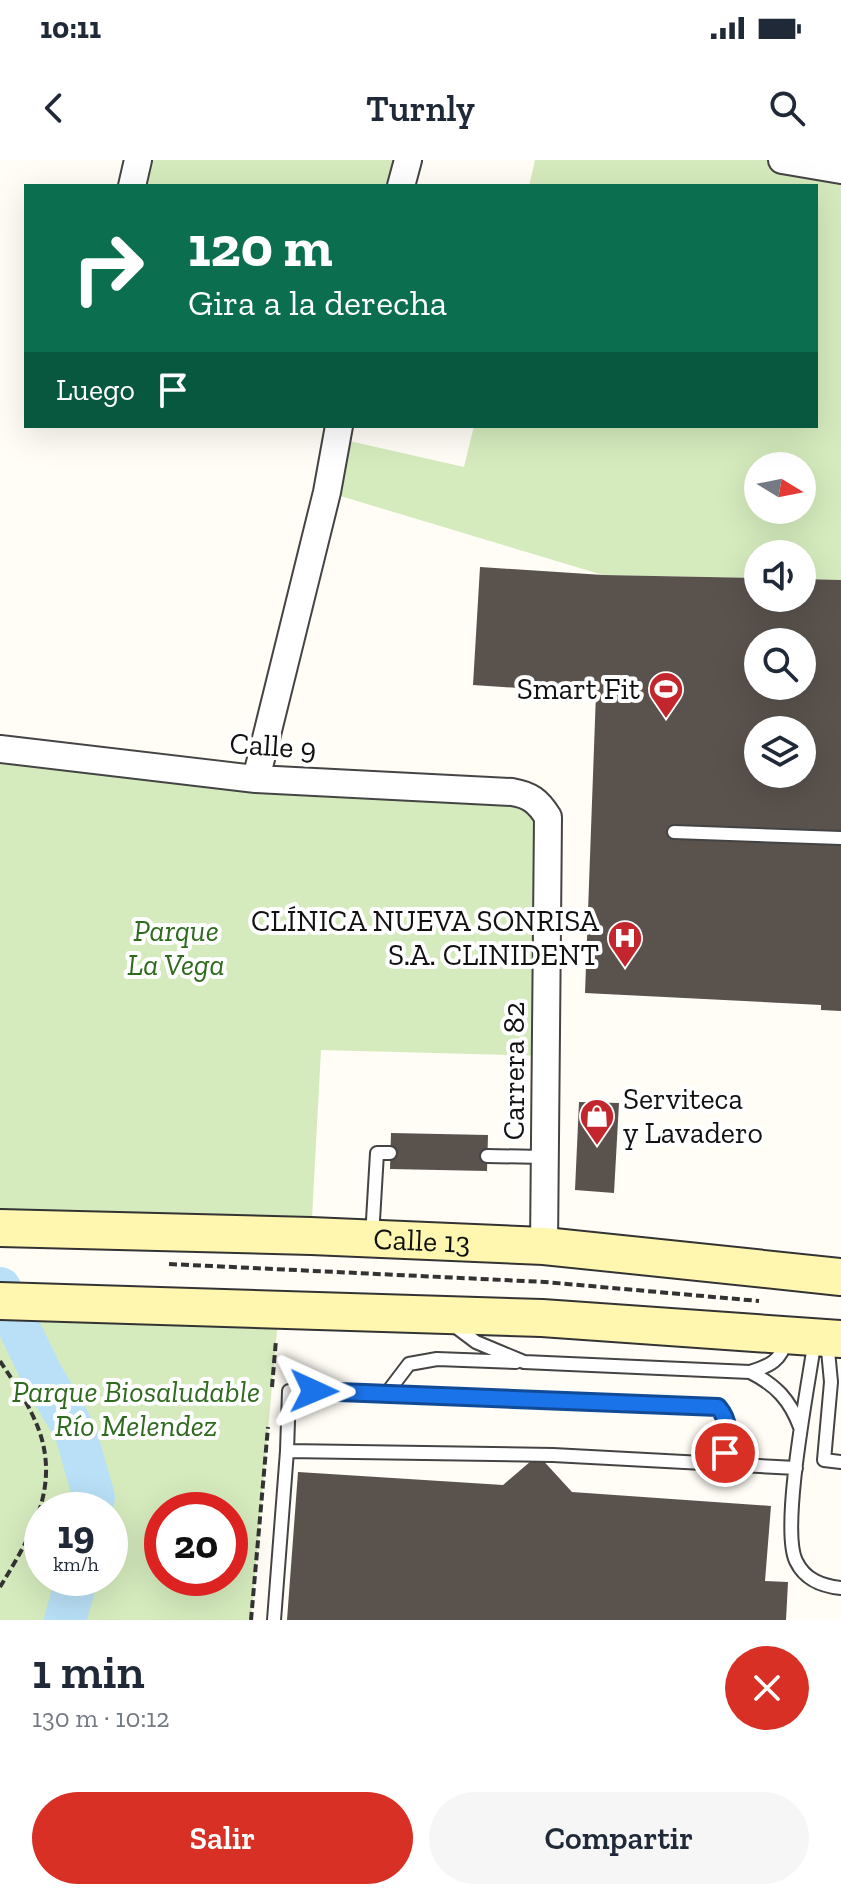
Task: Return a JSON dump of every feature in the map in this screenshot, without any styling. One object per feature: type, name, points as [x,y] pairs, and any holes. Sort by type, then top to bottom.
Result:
[{"type":"main road","name":"Calle 13","points":[[17,1228],[544,1246],[841,1277]]},
{"type":"main road","points":[[0,1301],[542,1318],[818,1337]]},
{"type":"street","points":[[132,184],[138,160]]},
{"type":"street","points":[[402,184],[408,160]]},
{"type":"street","points":[[782,160],[841,170]]},
{"type":"street","points":[[256,779],[327,492],[339,428]]},
{"type":"street","name":"Calle 9","points":[[0,749],[256,779],[512,792],[526,795],[539,803]]},
{"type":"street","name":"Carrera 82","points":[[539,803],[548,817],[544,1246]]},
{"type":"lane","points":[[674,832],[841,838]]},
{"type":"lane","points":[[372,1239],[377,1153],[390,1153]]},
{"type":"lane","points":[[487,1156],[545,1157]]},
{"type":"lane","points":[[441,1314],[476,1342],[524,1362]]},
{"type":"lane","points":[[387,1393],[409,1364],[437,1359],[750,1372],[767,1367],[818,1337]]},
{"type":"lane","points":[[818,1337],[836,1382],[824,1460],[841,1462]]},
{"type":"lane","points":[[818,1337],[801,1432],[790,1538],[796,1561],[808,1579],[841,1588]]},
{"type":"lane","points":[[750,1372],[770,1382],[784,1396],[795,1413],[801,1432]]},
{"type":"lane","points":[[274,1620],[289,1391],[718,1407],[726,1416],[728,1437],[725,1453],[719,1462]]},
{"type":"lane","points":[[287,1451],[553,1455],[796,1468]]},
{"type":"path","points":[[156,1263],[545,1282],[763,1302]]},
{"type":"path","points":[[271,1393],[279,1308]]},
{"type":"path","points":[[0,1361],[33,1415],[44,1447],[46,1488],[34,1531],[0,1587]]},
{"type":"path","points":[[251,1620],[269,1423]]},
{"type":"green space","points":[[138,160],[408,160],[402,184],[132,184]]},
{"type":"green space","points":[[535,160],[841,160],[841,580],[816,579],[816,540],[744,540],[744,578],[603,575],[327,492],[336,438],[464,467],[474,428],[818,428],[818,184],[529,184]]},
{"type":"green space","name":"Parque La Vega","points":[[0,749],[539,803],[546,1056],[321,1050],[311,1236],[0,1227]]},
{"type":"green space","name":"Parque Biosaludable Río Melendez","points":[[0,1301],[279,1308],[251,1620],[0,1620]]},
{"type":"building","points":[[480,567],[603,575],[744,578],[744,612],[816,612],[816,579],[841,580],[841,1011],[821,1010],[821,1005],[585,993],[596,693],[473,685]]},
{"type":"building","name":"Serviteca y Lavadero","points":[[579,1102],[619,1103],[614,1193],[575,1190]]},
{"type":"building","points":[[391,1133],[488,1135],[487,1171],[390,1169]]},
{"type":"building","points":[[538,1455],[572,1492],[771,1506],[765,1581],[788,1582],[786,1620],[287,1620],[298,1472],[503,1485]]},
{"type":"waterway","points":[[0,1288],[42,1375],[75,1431],[93,1492]]},
{"type":"waterway","points":[[65,1620],[72,1596]]},
{"type":"place","name":"Smart Fit","points":[[666,720]]},
{"type":"place","name":"CLÍNICA NUEVA SONRISA S.A. CLINIDENT","points":[[625,969]]},
{"type":"place","name":"Serviteca y Lavadero","points":[[597,1147]]},
{"type":"route","points":[[314,1391],[718,1407],[726,1416],[728,1437],[725,1453]]}]
